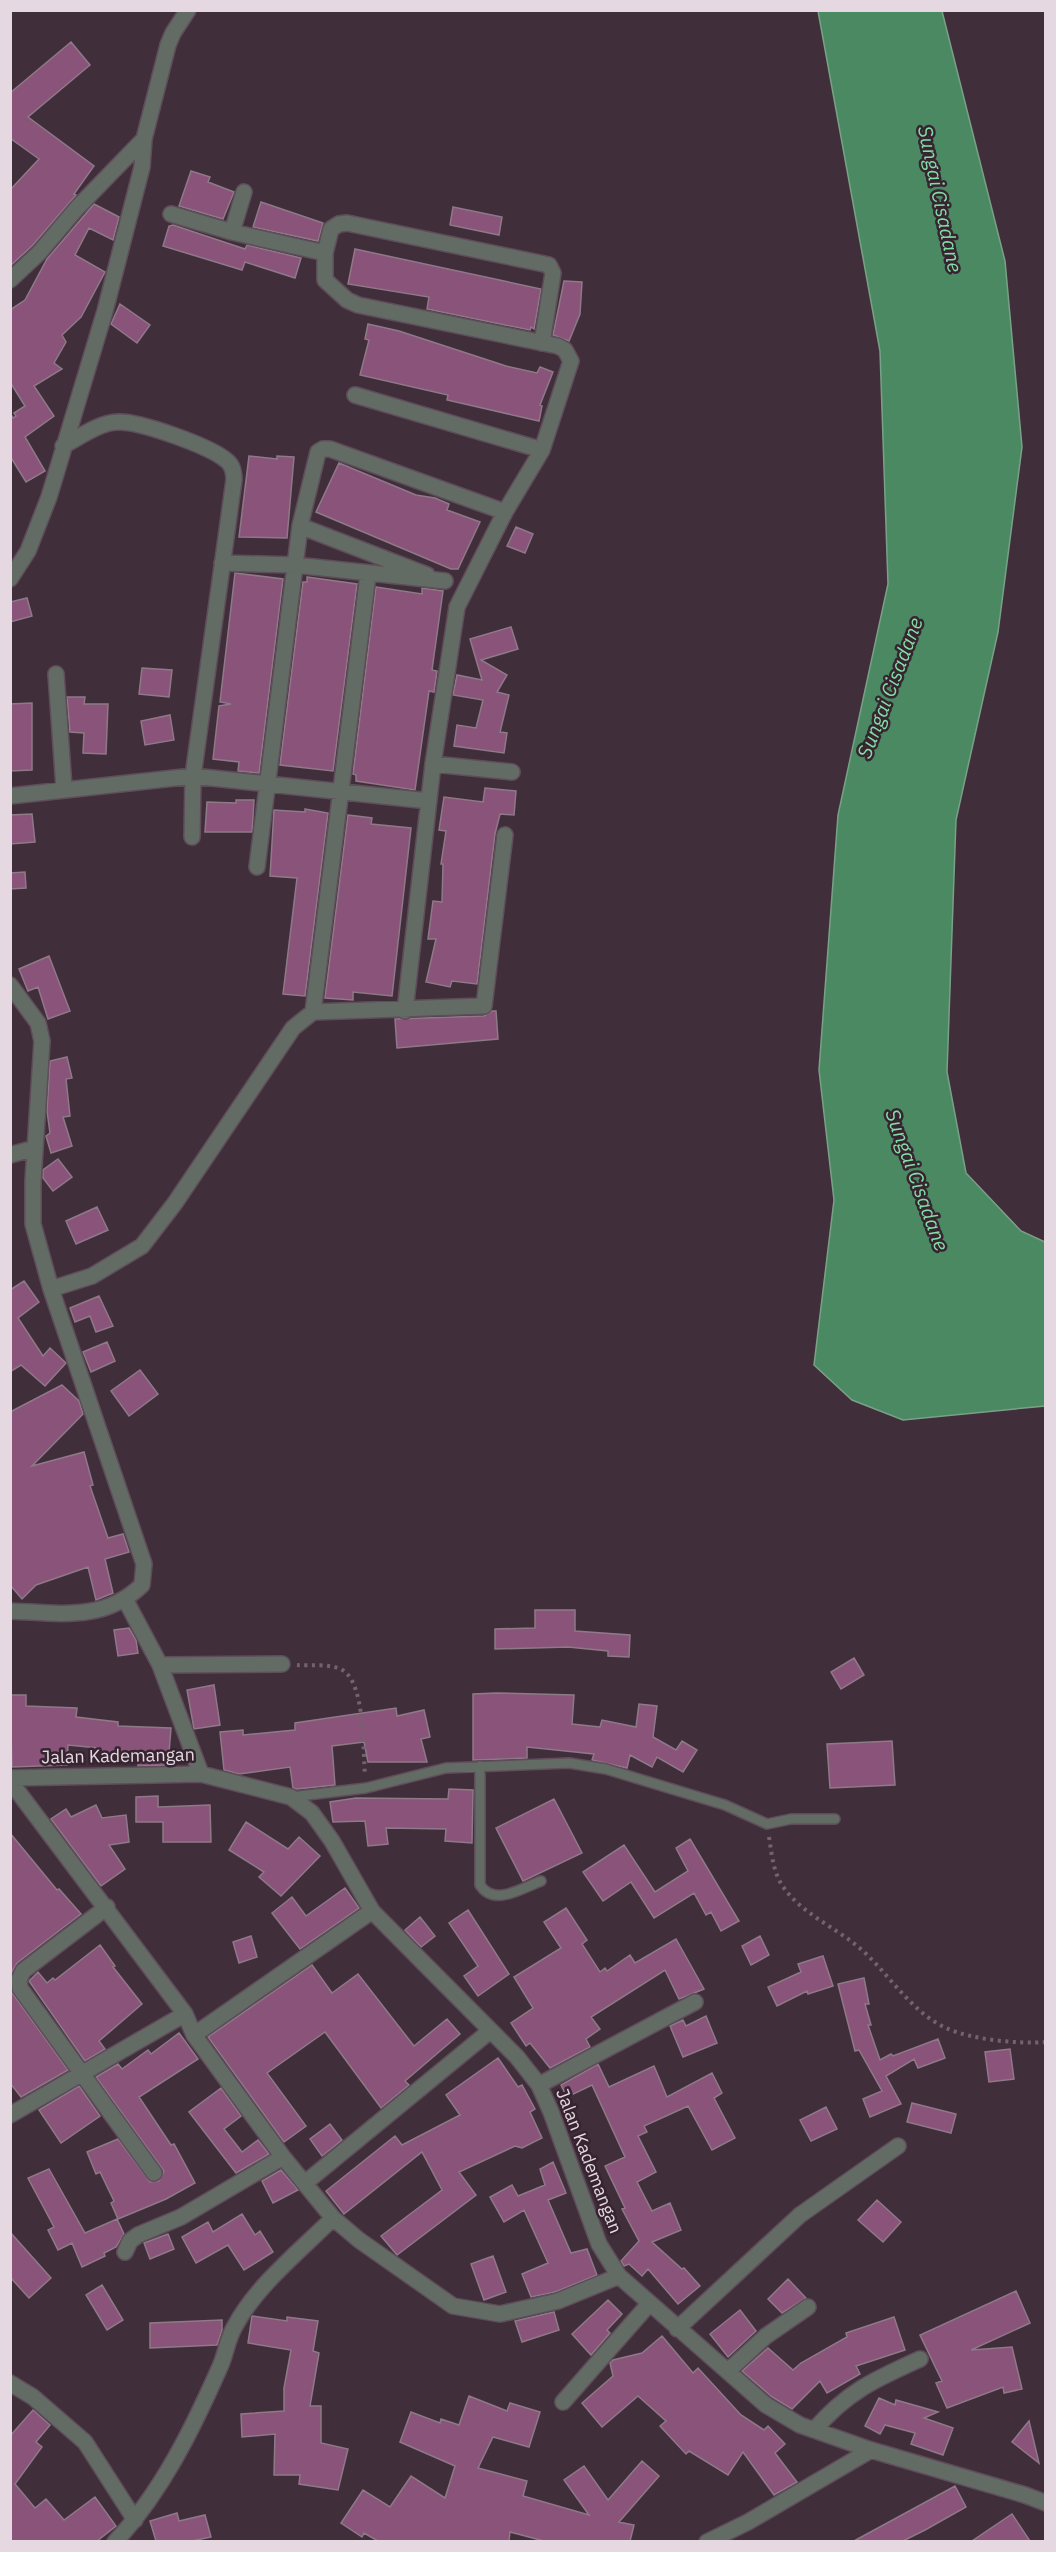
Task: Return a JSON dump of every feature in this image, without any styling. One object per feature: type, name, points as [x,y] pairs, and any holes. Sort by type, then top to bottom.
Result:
[{"type":"street","points":[[10,579],[28,551],[49,497],[105,310],[142,167],[144,139],[168,45],[188,10]]},
{"type":"street","points":[[10,280],[39,253],[76,208],[144,139]]},
{"type":"street","points":[[232,232],[244,192]]},
{"type":"street","points":[[171,214],[232,232],[325,253]]},
{"type":"street","points":[[405,1011],[433,764],[452,634],[464,589],[542,450],[571,362],[565,350],[542,343],[358,305],[347,300],[325,280],[325,253],[331,229],[339,224],[347,223],[549,265],[553,273],[542,343]]},
{"type":"street","points":[[355,395],[542,450]]},
{"type":"street","points":[[63,446],[115,421],[131,423],[195,444],[226,459],[232,466],[234,480],[193,776],[192,837]]},
{"type":"street","points":[[257,867],[300,526],[315,457],[323,449],[506,512]]},
{"type":"street","points":[[300,526],[464,589]]},
{"type":"street","points":[[222,563],[295,565],[368,575],[445,581]]},
{"type":"street","points":[[313,1012],[368,575]]},
{"type":"street","points":[[57,674],[64,788]]},
{"type":"street","points":[[433,764],[512,772]]},
{"type":"street","points":[[10,796],[64,788],[193,776],[429,801]]},
{"type":"street","points":[[51,1289],[92,1276],[115,1265],[142,1246],[175,1203],[293,1028],[313,1012],[405,1011],[484,1006],[505,835]]},
{"type":"street","points":[[10,986],[38,1023],[42,1041],[33,1224],[51,1289],[144,1564],[142,1586],[126,1601],[83,1614],[10,1611]]},
{"type":"street","points":[[10,1155],[35,1148]]},
{"type":"street","points":[[126,1601],[160,1665],[201,1774]]},
{"type":"street","points":[[160,1665],[282,1664]]},
{"type":"street","name":"Jalan Kademangan","points":[[10,1779],[201,1774],[291,1797],[312,1813],[332,1841],[372,1911],[517,2057],[539,2085],[551,2112],[598,2244],[619,2276],[766,2405],[800,2426],[1046,2503]]},
{"type":"street","points":[[10,1779],[107,1906],[185,2014],[194,2034],[283,2157],[333,2218],[359,2240],[453,2306],[500,2314],[558,2301],[619,2276]]},
{"type":"street","points":[[107,1906],[23,1971],[19,1980],[20,1988],[154,2173]]},
{"type":"street","points":[[194,2034],[372,1911]]},
{"type":"street","points":[[539,2085],[695,2002]]},
{"type":"street","points":[[10,2115],[185,2014]]},
{"type":"street","points":[[305,2183],[490,2031]]},
{"type":"street","points":[[677,2329],[808,2208],[898,2146]]},
{"type":"street","points":[[125,2252],[130,2241],[138,2235],[181,2217],[283,2157]]},
{"type":"street","points":[[115,2541],[135,2520],[195,2421],[221,2366],[233,2328],[248,2304],[333,2218]]},
{"type":"street","points":[[563,2402],[649,2304]]},
{"type":"street","points":[[728,2371],[766,2336],[808,2307]]},
{"type":"street","points":[[814,2430],[850,2393],[920,2359]]},
{"type":"street","points":[[10,2383],[33,2397],[85,2442],[135,2520]]},
{"type":"street","points":[[707,2541],[748,2522],[871,2450]]},
{"type":"lane","points":[[291,1797],[366,1788],[446,1768],[569,1763],[606,1769],[724,1805],[767,1824],[790,1819],[835,1819]]},
{"type":"lane","points":[[480,1766],[480,1885],[490,1896],[498,1897],[541,1881]]},
{"type":"path","points":[[282,1664],[330,1666],[344,1671],[357,1689],[366,1788]]},
{"type":"path","points":[[767,1824],[775,1874],[785,1889],[802,1908],[857,1946],[922,2012],[947,2029],[1022,2044],[1046,2042]]},
{"type":"water","name":"Sungai Cisadane","points":[[818,11],[942,11],[1005,261],[1022,447],[998,632],[956,820],[947,1072],[966,1173],[1021,1231],[1045,1242],[1045,1406],[903,1420],[852,1400],[814,1365],[834,1200],[819,1070],[838,815],[888,584],[880,351]]},
{"type":"building","points":[[71,42],[90,65],[28,117],[94,166],[74,194],[76,195],[32,246],[10,266],[10,190],[39,159],[10,138],[10,93]]},
{"type":"building","points":[[191,171],[210,177],[208,182],[234,192],[223,219],[179,206]]},
{"type":"building","points":[[261,202],[323,223],[318,241],[253,227]]},
{"type":"building","points":[[94,204],[119,217],[113,240],[89,228],[75,255],[105,272],[81,317],[62,335],[66,342],[54,363],[62,369],[34,386],[54,416],[25,437],[45,471],[26,482],[10,456],[10,413],[13,418],[16,416],[14,413],[25,406],[10,382],[10,310],[25,300],[47,259]]},
{"type":"building","points":[[453,207],[502,217],[499,235],[450,225]]},
{"type":"building","points":[[173,225],[245,249],[247,245],[301,258],[295,278],[245,262],[242,270],[163,246],[169,226]]},
{"type":"building","points":[[355,249],[541,289],[534,329],[427,309],[429,297],[348,284]]},
{"type":"building","points":[[564,281],[582,282],[580,314],[569,341],[553,335]]},
{"type":"building","points":[[120,304],[150,325],[137,343],[111,324]]},
{"type":"building","points":[[368,324],[399,331],[506,366],[537,373],[540,367],[553,372],[540,405],[542,406],[539,421],[447,400],[448,395],[360,375],[369,340],[365,339]]},
{"type":"building","points":[[249,456],[277,459],[277,456],[294,457],[287,538],[239,537]]},
{"type":"building","points":[[339,463],[416,495],[435,498],[449,504],[447,510],[480,522],[458,569],[451,569],[316,512]]},
{"type":"building","points":[[516,527],[533,534],[525,553],[507,546]]},
{"type":"building","points":[[235,573],[283,579],[259,773],[238,771],[239,762],[213,759],[219,706],[231,704],[220,702]]},
{"type":"building","points":[[307,577],[357,584],[333,771],[280,765],[303,582],[307,582]]},
{"type":"building","points":[[376,587],[422,594],[422,588],[443,591],[432,670],[437,671],[434,692],[429,691],[415,790],[356,781],[356,775],[353,774]]},
{"type":"building","points":[[27,598],[32,616],[10,622],[10,602]]},
{"type":"building","points":[[511,627],[518,649],[481,660],[507,675],[497,692],[509,695],[500,732],[507,733],[504,753],[454,746],[457,725],[476,728],[483,700],[453,695],[457,675],[482,680],[470,639]]},
{"type":"building","points":[[142,668],[172,670],[169,697],[139,694]]},
{"type":"building","points":[[67,697],[85,697],[84,704],[108,704],[106,754],[83,753],[84,733],[70,732]]},
{"type":"building","points":[[32,703],[32,770],[10,771],[10,704]]},
{"type":"building","points":[[170,715],[174,740],[145,745],[141,721]]},
{"type":"building","points":[[485,788],[516,791],[514,815],[500,814],[495,834],[477,984],[452,981],[450,987],[426,982],[436,939],[428,939],[433,901],[442,902],[443,864],[441,864],[446,831],[439,830],[444,797],[483,802]]},
{"type":"building","points":[[236,800],[254,800],[252,832],[205,832],[207,802],[236,803]]},
{"type":"building","points":[[305,809],[328,813],[305,996],[283,994],[297,878],[270,876],[274,810],[305,812]]},
{"type":"building","points":[[32,814],[35,842],[10,844],[10,815]]},
{"type":"building","points":[[348,815],[372,818],[371,824],[411,828],[392,996],[353,992],[353,1000],[325,998]]},
{"type":"building","points":[[25,872],[26,888],[10,889],[10,873]]},
{"type":"building","points":[[49,956],[70,1011],[48,1019],[38,987],[28,991],[19,969]]},
{"type":"building","points":[[496,1011],[498,1039],[397,1048],[395,1019],[484,1016]]},
{"type":"building","points":[[67,1057],[72,1078],[66,1079],[70,1116],[63,1117],[72,1146],[51,1153],[46,1136],[50,1133],[47,1111],[50,1061]]},
{"type":"building","points":[[58,1159],[72,1177],[53,1191],[43,1178],[43,1170]]},
{"type":"building","points":[[97,1207],[108,1230],[76,1244],[66,1221]]},
{"type":"building","points":[[24,1281],[39,1302],[18,1318],[43,1356],[50,1348],[66,1363],[45,1386],[21,1365],[10,1372],[10,1290]]},
{"type":"building","points":[[99,1296],[113,1326],[96,1332],[90,1316],[75,1322],[70,1308]]},
{"type":"building","points":[[107,1342],[115,1361],[91,1372],[83,1352]]},
{"type":"building","points":[[140,1370],[158,1394],[129,1416],[111,1391]]},
{"type":"building","points":[[62,1385],[79,1401],[83,1414],[32,1466],[84,1452],[93,1485],[90,1486],[108,1538],[123,1534],[129,1552],[105,1559],[113,1593],[96,1600],[88,1567],[36,1585],[22,1599],[10,1585],[10,1412]]},
{"type":"building","points":[[535,1610],[575,1610],[575,1631],[630,1635],[629,1657],[608,1656],[608,1651],[568,1647],[495,1649],[495,1629],[535,1628]]},
{"type":"building","points":[[129,1628],[136,1640],[138,1653],[118,1656],[114,1630]]},
{"type":"building","points":[[854,1658],[864,1675],[841,1689],[831,1672]]},
{"type":"building","points":[[214,1685],[220,1725],[194,1729],[187,1690]]},
{"type":"building","points":[[473,1694],[574,1695],[572,1724],[600,1727],[602,1720],[636,1727],[639,1704],[657,1706],[653,1737],[676,1750],[682,1741],[697,1750],[683,1772],[657,1757],[652,1767],[630,1755],[627,1768],[592,1760],[594,1754],[527,1747],[527,1758],[473,1760]]},
{"type":"building","points":[[10,1695],[26,1695],[26,1706],[77,1708],[76,1717],[118,1722],[118,1726],[171,1728],[168,1765],[138,1766],[139,1755],[98,1752],[98,1748],[68,1745],[67,1765],[12,1767]]},
{"type":"building","points":[[396,1708],[397,1716],[424,1710],[430,1737],[421,1739],[427,1762],[368,1762],[364,1742],[332,1746],[335,1785],[293,1788],[290,1767],[239,1774],[224,1770],[220,1732],[243,1730],[243,1735],[295,1730],[295,1723]]},
{"type":"building","points":[[892,1741],[895,1785],[830,1788],[827,1744]]},
{"type":"building","points":[[449,1789],[473,1790],[472,1843],[445,1841],[446,1829],[386,1828],[388,1844],[368,1846],[365,1821],[333,1822],[330,1802],[356,1798],[448,1799]]},
{"type":"building","points":[[158,1796],[158,1807],[210,1805],[211,1842],[163,1842],[163,1822],[136,1822],[136,1797]]},
{"type":"building","points":[[554,1799],[582,1853],[523,1881],[496,1828]]},
{"type":"building","points":[[96,1805],[102,1818],[126,1815],[129,1842],[109,1845],[125,1869],[101,1886],[51,1819],[66,1809],[71,1817]]},
{"type":"building","points":[[246,1822],[288,1849],[299,1837],[320,1856],[281,1896],[259,1877],[264,1872],[229,1850]]},
{"type":"building","points":[[10,1833],[57,1890],[59,1889],[81,1914],[17,1963],[10,1975]]},
{"type":"building","points":[[690,1839],[739,1921],[721,1931],[711,1912],[706,1915],[694,1893],[654,1918],[631,1882],[603,1901],[583,1872],[624,1845],[655,1892],[688,1871],[676,1848]]},
{"type":"building","points":[[345,1888],[359,1908],[300,1949],[272,1913],[292,1897],[306,1916]]},
{"type":"building","points":[[566,1908],[587,1940],[582,1944],[600,1972],[605,1968],[607,1971],[630,1955],[635,1963],[676,1939],[704,1989],[679,1999],[665,1970],[591,2017],[600,2029],[586,2039],[590,2047],[550,2068],[530,2043],[526,2046],[511,2023],[533,2008],[514,1977],[561,1948],[544,1922]]},
{"type":"building","points":[[468,1910],[509,1974],[478,1996],[464,1976],[478,1966],[449,1923]]},
{"type":"building","points":[[420,1917],[435,1936],[421,1947],[405,1930]]},
{"type":"building","points":[[251,1936],[257,1957],[239,1963],[233,1942]]},
{"type":"building","points":[[760,1936],[769,1955],[751,1965],[742,1946]]},
{"type":"building","points":[[100,1945],[115,1966],[113,1967],[142,2004],[99,2041],[105,2049],[85,2061],[29,1981],[38,1972],[47,1983],[53,1978],[55,1980]]},
{"type":"building","points":[[823,1956],[833,1986],[808,1994],[807,1991],[777,2006],[768,1987],[801,1972],[798,1964]]},
{"type":"building","points":[[312,1965],[332,1993],[358,1974],[414,2046],[447,2019],[460,2034],[405,2081],[409,2085],[381,2108],[325,2032],[267,2073],[306,2126],[284,2142],[208,2037]]},
{"type":"building","points":[[864,1978],[869,2004],[865,2004],[871,2025],[868,2025],[880,2060],[891,2054],[893,2056],[938,2039],[945,2058],[918,2068],[914,2059],[886,2076],[901,2104],[870,2117],[863,2099],[882,2091],[859,2050],[855,2051],[838,1984]]},
{"type":"building","points":[[10,1990],[68,2070],[21,2097],[10,2083]]},
{"type":"building","points":[[706,2016],[717,2043],[683,2057],[670,2026],[683,2020],[686,2026]]},
{"type":"building","points":[[179,2033],[198,2059],[139,2097],[171,2145],[174,2144],[195,2183],[166,2199],[118,2219],[111,2203],[114,2201],[100,2172],[96,2174],[87,2152],[118,2139],[150,2182],[159,2181],[164,2171],[96,2077],[118,2064],[122,2069],[148,2050],[151,2054]]},
{"type":"building","points":[[1010,2049],[1014,2079],[989,2082],[985,2052]]},
{"type":"building","points":[[498,2058],[518,2087],[522,2085],[535,2109],[530,2112],[542,2138],[522,2148],[515,2146],[459,2172],[476,2195],[397,2255],[381,2236],[442,2190],[422,2152],[344,2214],[326,2191],[395,2136],[402,2145],[460,2115],[446,2095]]},
{"type":"building","points":[[598,2064],[609,2087],[654,2066],[667,2097],[712,2073],[722,2093],[714,2098],[735,2138],[712,2150],[688,2106],[644,2126],[647,2132],[638,2136],[656,2172],[637,2182],[652,2211],[670,2203],[681,2230],[652,2242],[682,2269],[684,2268],[700,2286],[678,2304],[648,2269],[642,2276],[629,2264],[624,2266],[621,2261],[639,2241],[622,2209],[625,2208],[605,2166],[625,2157],[592,2085],[567,2097],[561,2085]]},
{"type":"building","points":[[79,2086],[100,2116],[61,2143],[39,2110]]},
{"type":"building","points":[[221,2088],[241,2116],[224,2129],[242,2152],[258,2140],[269,2154],[236,2173],[189,2112]]},
{"type":"building","points":[[912,2103],[956,2114],[951,2133],[907,2122]]},
{"type":"building","points":[[826,2107],[837,2129],[811,2141],[800,2120]]},
{"type":"building","points":[[330,2124],[342,2140],[322,2156],[310,2139]]},
{"type":"building","points":[[553,2162],[566,2193],[548,2200],[571,2253],[587,2249],[597,2275],[555,2292],[531,2297],[522,2274],[548,2263],[524,2210],[504,2222],[490,2197],[512,2185],[518,2196],[545,2185],[540,2169]]},
{"type":"building","points":[[49,2169],[85,2233],[117,2219],[124,2234],[116,2247],[104,2253],[105,2256],[82,2267],[72,2243],[58,2250],[48,2230],[54,2227],[28,2178]]},
{"type":"building","points":[[281,2170],[298,2190],[273,2203],[262,2181]]},
{"type":"building","points":[[877,2200],[901,2222],[883,2242],[858,2220]]},
{"type":"building","points":[[242,2214],[255,2235],[260,2231],[273,2252],[244,2270],[228,2245],[196,2263],[182,2237],[208,2222],[213,2232]]},
{"type":"building","points":[[10,2232],[51,2278],[29,2298],[10,2277]]},
{"type":"building","points":[[168,2234],[174,2249],[150,2259],[144,2243]]},
{"type":"building","points":[[493,2256],[506,2292],[484,2300],[471,2264]]},
{"type":"building","points":[[788,2279],[806,2298],[782,2313],[768,2299]]},
{"type":"building","points":[[102,2285],[123,2320],[107,2330],[86,2295]]},
{"type":"building","points":[[1016,2291],[1030,2323],[971,2350],[1012,2347],[1022,2389],[1004,2393],[1003,2387],[947,2408],[936,2383],[942,2381],[920,2335]]},
{"type":"building","points":[[608,2300],[622,2314],[607,2330],[610,2333],[591,2355],[572,2334]]},
{"type":"building","points":[[740,2310],[756,2331],[728,2357],[710,2334]]},
{"type":"building","points":[[554,2312],[559,2330],[522,2342],[515,2321]]},
{"type":"building","points":[[252,2316],[287,2321],[287,2317],[318,2321],[313,2351],[319,2353],[310,2406],[321,2406],[321,2443],[348,2449],[338,2490],[299,2484],[300,2475],[274,2475],[275,2434],[242,2437],[241,2414],[284,2411],[284,2388],[291,2350],[248,2343]]},
{"type":"building","points":[[894,2317],[905,2350],[856,2366],[860,2374],[827,2393],[820,2381],[792,2409],[772,2397],[742,2371],[768,2348],[793,2370],[801,2363],[847,2337],[846,2333]]},
{"type":"building","points":[[222,2320],[222,2330],[217,2345],[150,2348],[150,2323]]},
{"type":"building","points":[[662,2336],[693,2373],[698,2368],[741,2415],[764,2430],[768,2426],[785,2444],[775,2453],[797,2482],[774,2495],[743,2452],[728,2475],[689,2451],[686,2454],[660,2426],[666,2421],[638,2396],[602,2427],[582,2403],[613,2376],[610,2363],[613,2360],[642,2353]]},
{"type":"building","points":[[469,2396],[507,2411],[510,2403],[540,2412],[529,2447],[493,2437],[478,2468],[527,2481],[523,2496],[589,2515],[564,2480],[584,2466],[608,2500],[642,2461],[659,2476],[619,2522],[634,2525],[630,2541],[544,2541],[510,2532],[509,2541],[378,2541],[364,2533],[362,2537],[341,2523],[363,2490],[390,2507],[411,2476],[445,2498],[455,2466],[400,2442],[411,2412],[440,2423],[441,2419],[459,2425]]},
{"type":"building","points":[[879,2398],[895,2405],[896,2400],[938,2412],[924,2418],[953,2428],[943,2455],[911,2444],[915,2433],[885,2425],[880,2434],[865,2426]]},
{"type":"building","points":[[33,2410],[50,2425],[36,2442],[42,2447],[15,2484],[35,2508],[46,2499],[64,2520],[95,2497],[116,2526],[97,2541],[10,2541],[10,2436]]},
{"type":"building","points":[[1029,2421],[1039,2463],[1012,2442]]},
{"type":"building","points":[[955,2486],[966,2507],[925,2530],[903,2541],[854,2541]]},
{"type":"building","points":[[177,2513],[179,2521],[205,2515],[211,2537],[192,2541],[156,2541],[150,2521]]},
{"type":"building","points":[[1012,2514],[1030,2541],[972,2541]]}]
